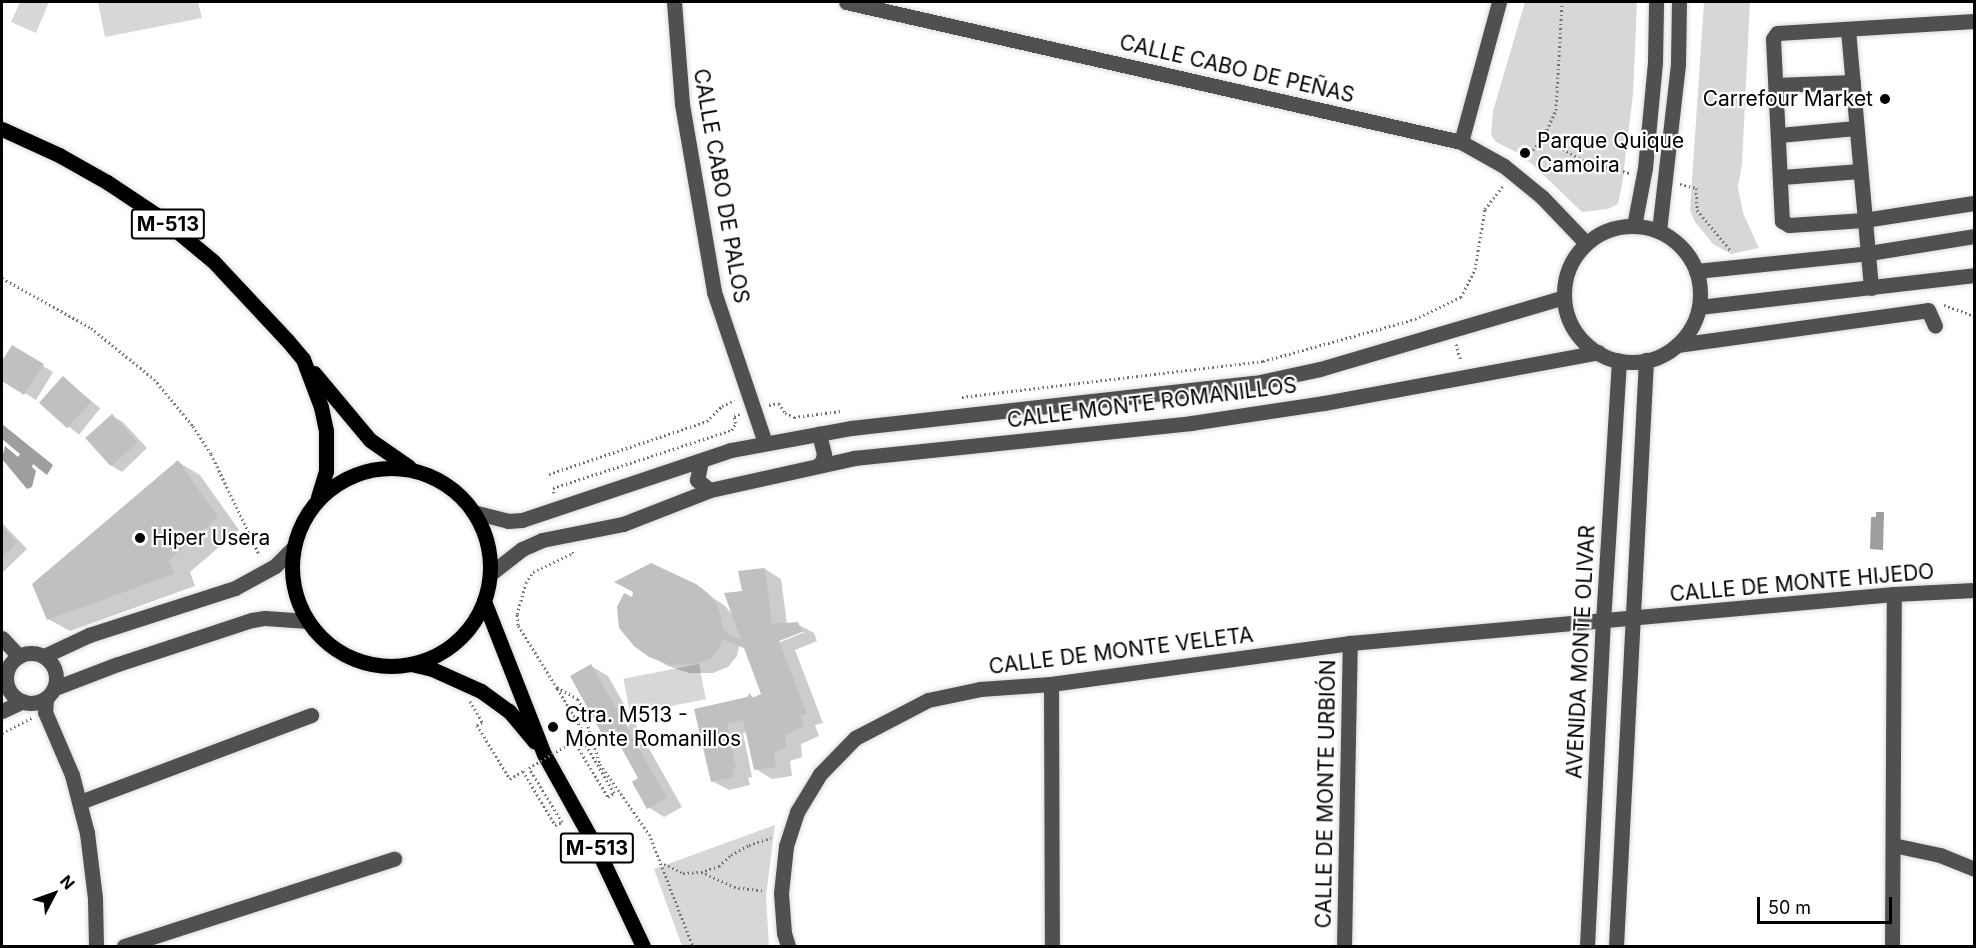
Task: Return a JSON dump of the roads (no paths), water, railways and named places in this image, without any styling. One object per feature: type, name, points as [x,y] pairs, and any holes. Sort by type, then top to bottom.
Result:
[{"type":"main road","name":"M-513","points":[[2,129],[59,155],[107,182],[161,218],[213,261],[303,359],[316,390],[326,431],[326,471],[318,499]]},
{"type":"main road","points":[[303,359],[370,440],[414,470],[448,485],[473,512],[487,541],[490,574],[484,601],[473,623],[456,642],[427,660],[411,664],[382,665],[353,658],[320,636],[308,621],[294,585],[294,547],[303,521],[318,499],[334,485],[352,475],[383,468],[414,470]]},
{"type":"main road","name":"M-513","points":[[484,601],[544,754],[598,851],[643,946]]},
{"type":"main road","name":"M-513","points":[[411,664],[448,675],[481,691],[509,711],[544,754]]},
{"type":"street","name":"CALLE CABO DE PALOS","points":[[674,2],[682,104],[714,292],[765,443]]},
{"type":"street","name":"CALLE CABO DE PEÑAS","points":[[846,2],[1461,142],[1513,173],[1542,197],[1586,243]]},
{"type":"street","points":[[1461,142],[1499,2]]},
{"type":"street","points":[[1634,226],[1645,168],[1655,62],[1656,2]]},
{"type":"street","points":[[1659,231],[1678,63],[1679,2]]},
{"type":"street","points":[[1974,21],[1777,33],[1773,39],[1782,177],[1782,221],[1789,225],[1864,220],[1974,203]]},
{"type":"street","points":[[1848,30],[1866,253],[1871,288]]},
{"type":"street","points":[[1776,85],[1853,82]]},
{"type":"street","points":[[1779,135],[1856,128]]},
{"type":"street","points":[[1782,177],[1860,171]]},
{"type":"street","points":[[1634,226],[1659,231],[1675,241],[1688,254],[1696,270],[1700,288],[1699,307],[1695,321],[1677,345],[1663,355],[1646,360],[1619,360],[1598,352],[1581,338],[1569,319],[1564,297],[1566,278],[1573,259],[1586,243],[1616,227],[1634,226]]},
{"type":"street","points":[[1696,270],[1866,253],[1974,237]]},
{"type":"street","points":[[1699,307],[1974,275]]},
{"type":"street","name":"CALLE MONTE ROMANILLOS","points":[[473,512],[508,521],[522,520],[701,461],[765,443],[819,434],[1255,383],[1320,369],[1564,297]]},
{"type":"street","points":[[1677,345],[1928,310],[1935,326]]},
{"type":"street","name":"CALLE MONTE ROMANILLOS","points":[[490,574],[522,549],[542,540],[623,524],[710,490],[854,458],[1191,423],[1324,403],[1598,352]]},
{"type":"street","name":"AVENIDA MONTE OLIVAR","points":[[1587,946],[1619,360]]},
{"type":"street","points":[[1616,946],[1646,360]]},
{"type":"street","points":[[817,466],[822,462],[824,454],[819,434]]},
{"type":"street","points":[[701,461],[697,480],[710,490]]},
{"type":"street","points":[[44,656],[89,635],[235,588],[275,566],[294,547]]},
{"type":"street","name":"CALLE DE MONTE HIJEDO","points":[[1632,619],[1894,594],[1974,591]]},
{"type":"street","points":[[1892,946],[1894,594]]},
{"type":"street","points":[[2,711],[22,701],[39,702],[50,693],[118,663],[252,620],[265,618],[308,621]]},
{"type":"street","name":"CALLE DE MONTE VELETA","points":[[788,946],[784,933],[781,891],[786,846],[797,812],[820,774],[855,738],[928,700],[980,689],[1051,684],[1350,643],[1632,619]]},
{"type":"street","points":[[2,638],[10,664]]},
{"type":"street","name":"CALLE DE MONTE URBIÓN","points":[[1344,946],[1350,643]]},
{"type":"street","points":[[22,701],[11,693],[8,686],[7,671],[10,664],[32,652],[44,656],[56,674],[45,712],[72,774],[80,802],[93,879],[96,946]]},
{"type":"street","points":[[1051,684],[1052,946]]},
{"type":"street","points":[[80,802],[311,715]]},
{"type":"street","points":[[1893,845],[1940,855],[1974,869]]},
{"type":"street","points":[[124,946],[394,859]]},
{"type":"place","name":"Carrefour Market","points":[[1885,99]]},
{"type":"place","name":"Parque Quique Camoira","points":[[1525,153]]},
{"type":"place","name":"Hiper Usera","points":[[140,538]]},
{"type":"place","name":"Ctra. M513 - Monte Romanillos","points":[[553,727]]}]
